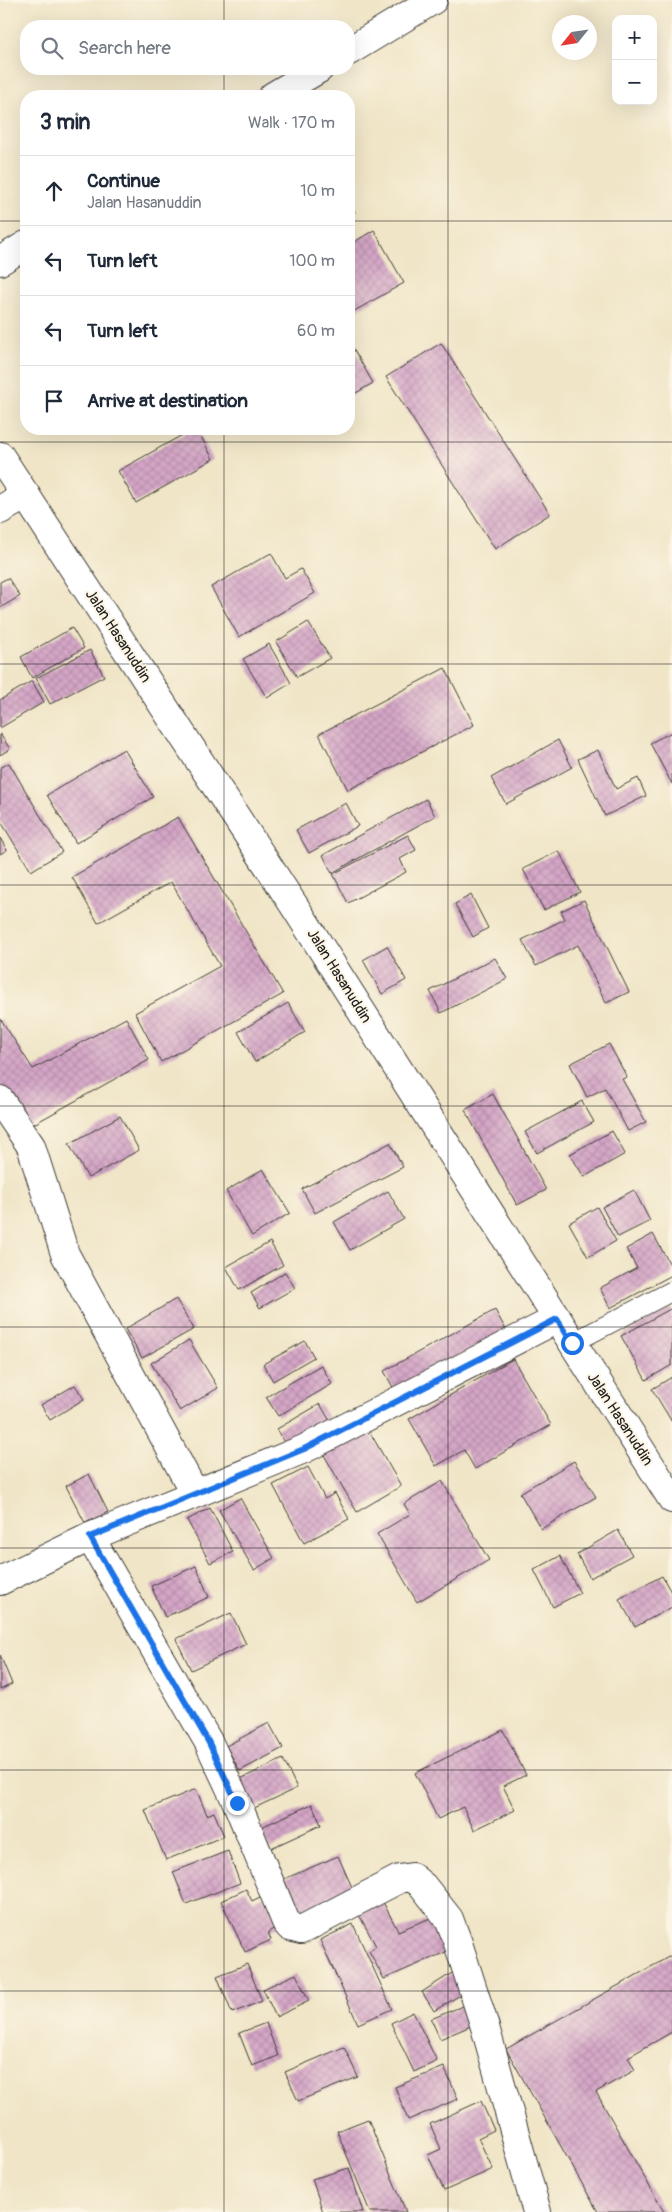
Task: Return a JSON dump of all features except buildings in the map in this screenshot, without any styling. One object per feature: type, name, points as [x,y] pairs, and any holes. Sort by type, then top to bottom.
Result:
[{"type":"street","points":[[355,47],[433,0]]},
{"type":"street","points":[[283,90],[309,75]]},
{"type":"street","points":[[0,261],[20,249]]},
{"type":"street","name":"Jalan Hasanuddin","points":[[0,456],[295,907],[672,1499]]},
{"type":"street","points":[[0,510],[26,495]]},
{"type":"street","points":[[0,1100],[31,1146],[65,1254],[194,1492]]},
{"type":"street","points":[[0,1581],[90,1537],[194,1492],[304,1449],[557,1319]]},
{"type":"street","points":[[90,1537],[209,1743],[237,1803],[286,1922],[290,1927],[301,1930],[400,1879],[412,1877],[424,1886],[448,1919],[486,2027],[530,2210]]},
{"type":"lane","points":[[572,1343],[672,1291]]},
{"type":"route","points":[[237,1803],[209,1743],[90,1537],[194,1492],[304,1449],[557,1319],[572,1343]]}]
